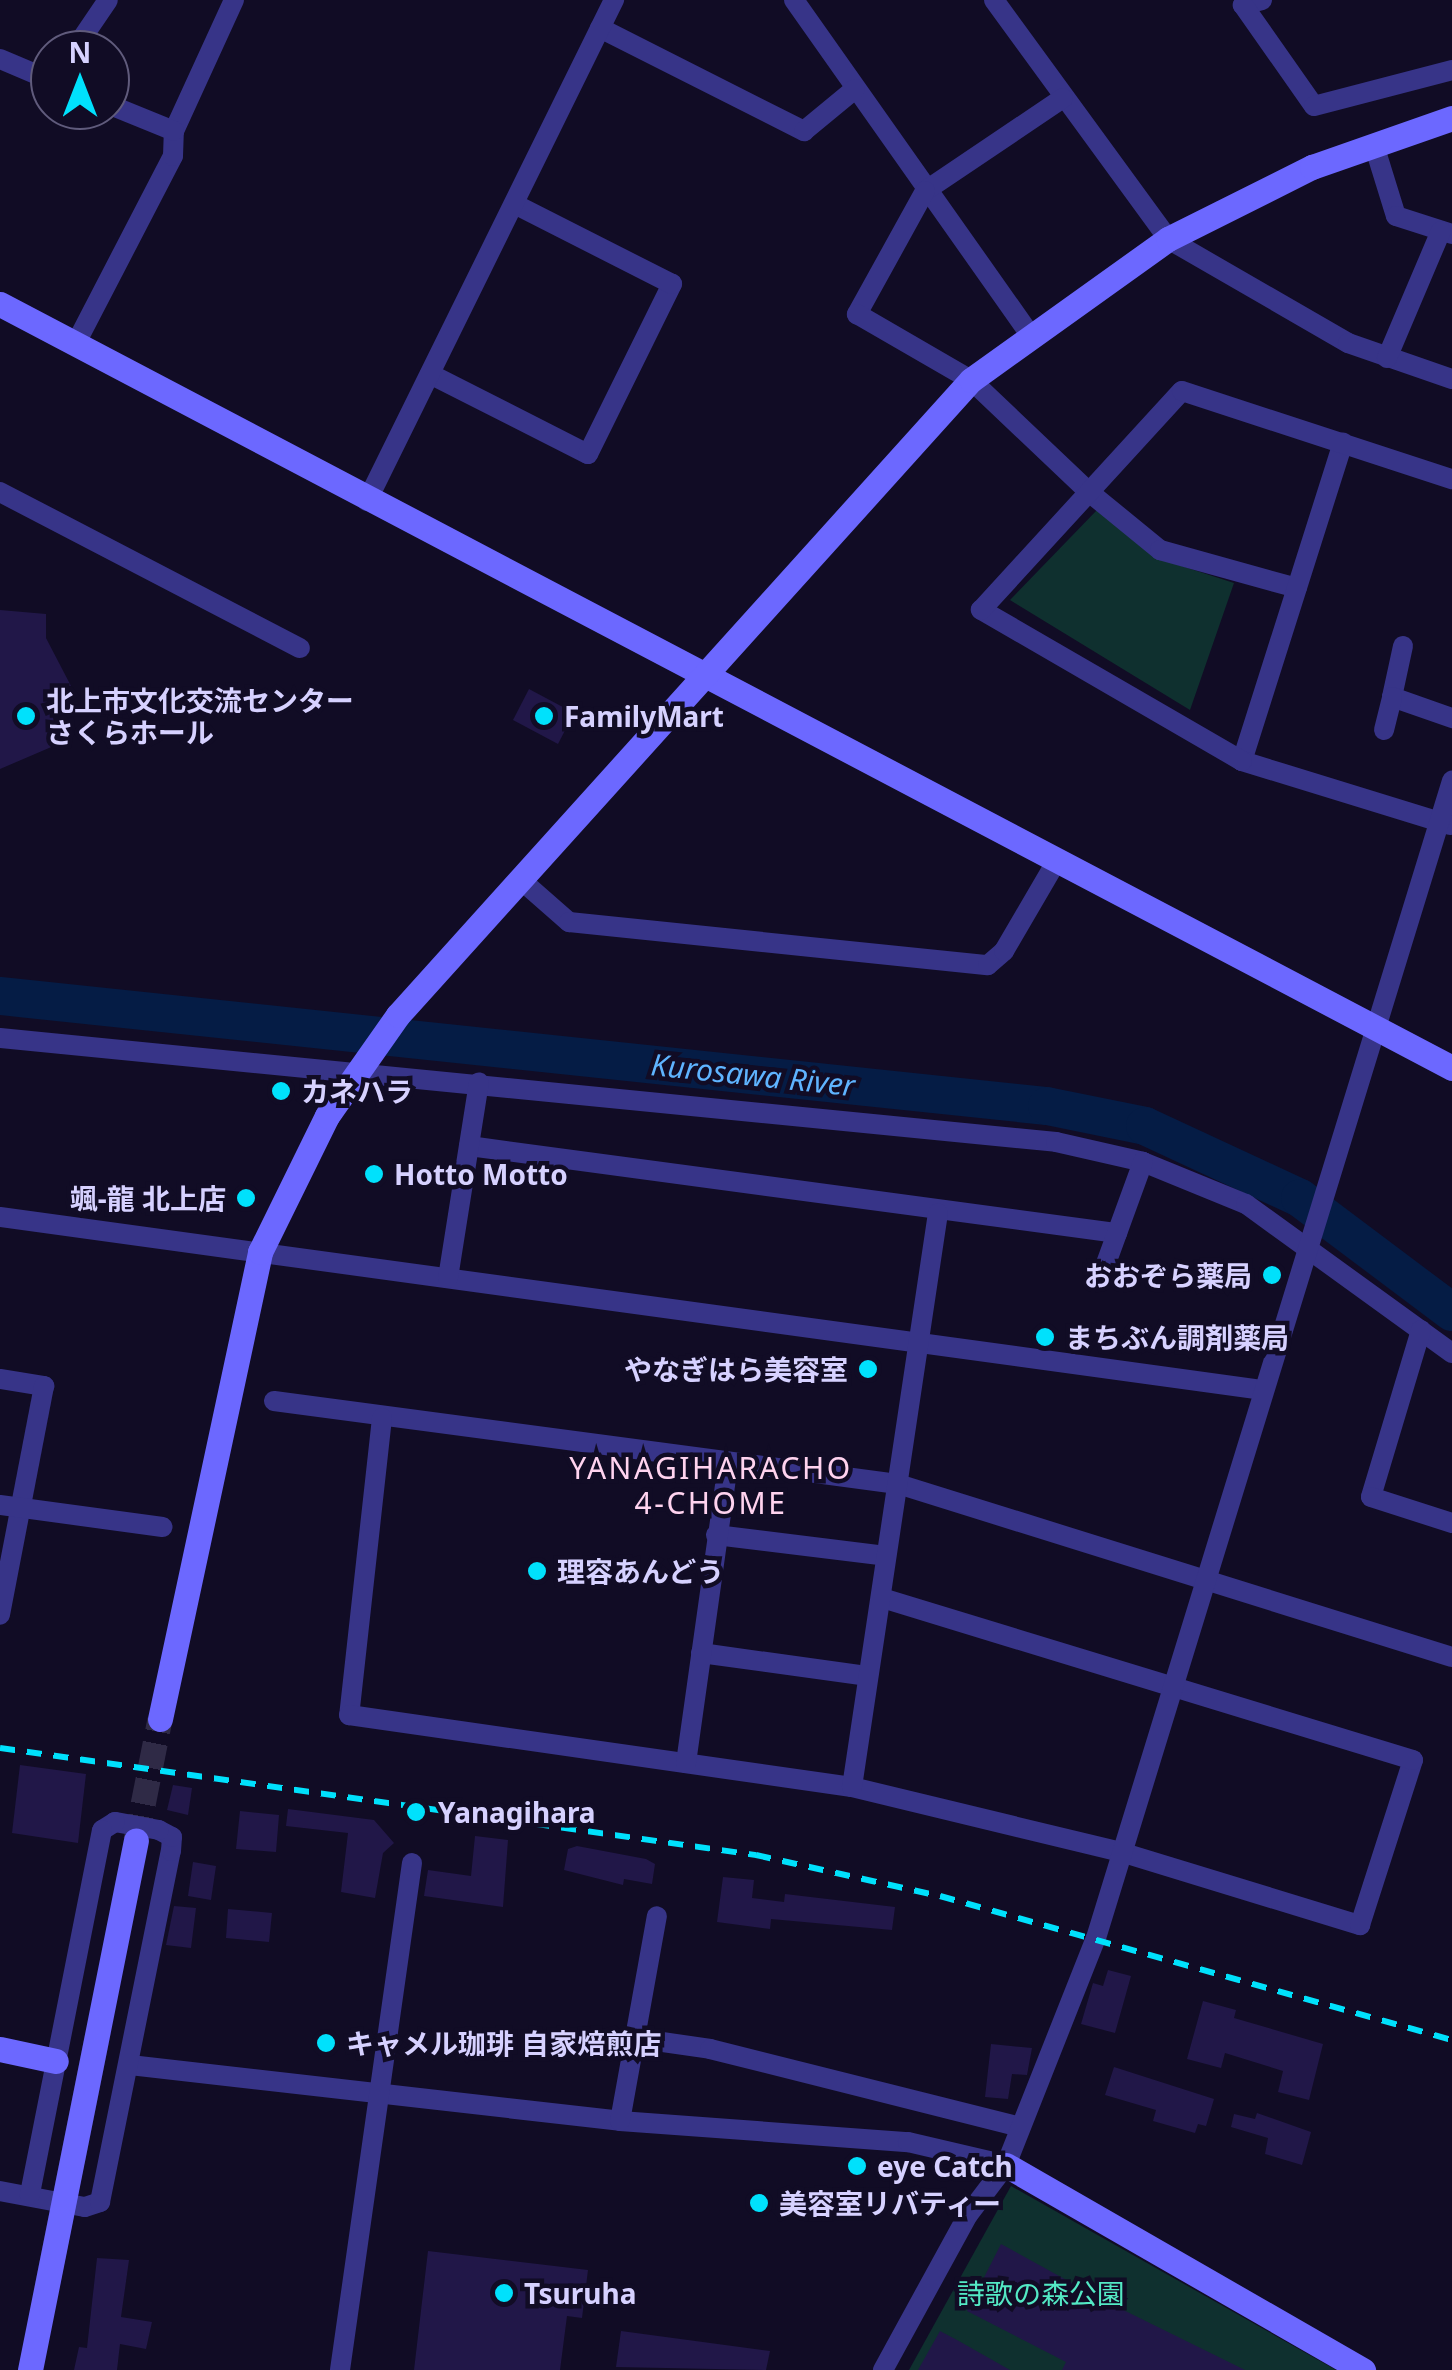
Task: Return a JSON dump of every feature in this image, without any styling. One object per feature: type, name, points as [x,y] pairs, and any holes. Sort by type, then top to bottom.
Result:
[{"type":"street","points":[[88,30],[108,0]]},
{"type":"street","points":[[75,344],[173,156],[174,131],[234,0]]},
{"type":"street","points":[[367,501],[614,0]]},
{"type":"street","points":[[794,0],[1032,336]]},
{"type":"street","points":[[994,0],[1168,239],[1348,343],[1452,379]]},
{"type":"street","points":[[1262,0],[1243,6],[1314,106],[1452,70]]},
{"type":"street","points":[[600,28],[804,131],[855,89]]},
{"type":"street","points":[[0,59],[30,72]]},
{"type":"street","points":[[1063,98],[925,190],[856,314],[972,380],[1089,492],[1160,550],[1297,588]]},
{"type":"street","points":[[130,112],[174,131]]},
{"type":"street","points":[[160,1720],[260,1252],[296,1170],[359,1067],[398,1016],[972,380],[1168,239],[1312,167],[1452,118]]},
{"type":"street","points":[[1374,145],[1396,216],[1446,233],[1387,358]]},
{"type":"street","points":[[430,374],[588,454],[672,284],[514,204]]},
{"type":"street","points":[[0,304],[367,501],[1452,1068]]},
{"type":"street","points":[[1446,824],[1242,761],[981,610],[1182,391],[1452,479]]},
{"type":"street","points":[[1242,761],[1343,444]]},
{"type":"street","points":[[0,492],[300,648]]},
{"type":"street","points":[[1384,730],[1403,646]]},
{"type":"street","points":[[1392,698],[1452,718]]},
{"type":"street","points":[[883,2370],[968,2214],[1006,2165],[1124,1853],[1263,1390],[1446,824],[1452,781]]},
{"type":"street","points":[[521,880],[569,922],[988,965],[1004,951],[1056,862]]},
{"type":"street","points":[[0,1038],[359,1067],[1056,1142],[1143,1162],[1246,1204],[1310,1241],[1452,1354]]},
{"type":"street","points":[[448,1278],[479,1082]]},
{"type":"street","points":[[469,1146],[938,1212],[1117,1233]]},
{"type":"street","points":[[1104,1270],[1143,1162]]},
{"type":"street","points":[[852,1787],[938,1212]]},
{"type":"street","points":[[0,1217],[1263,1390]]},
{"type":"street","points":[[1422,1330],[1371,1497],[1452,1523]]},
{"type":"street","points":[[0,1378],[44,1386],[10,1506],[0,1615]]},
{"type":"street","points":[[274,1402],[728,1465],[898,1484],[1451,1654]]},
{"type":"street","points":[[382,1418],[348,1715],[852,1787],[1124,1853],[1360,1925],[1413,1760],[882,1598]]},
{"type":"street","points":[[686,1763],[728,1465]]},
{"type":"street","points":[[10,1506],[163,1528]]},
{"type":"street","points":[[716,1535],[886,1556]]},
{"type":"street","points":[[701,1652],[866,1676]]},
{"type":"street","points":[[0,2191],[64,2204],[100,2202],[130,2066],[172,1837],[115,1822],[102,1830],[30,2195]]},
{"type":"street","points":[[30,2370],[136,1840]]},
{"type":"street","points":[[340,2370],[376,2092],[412,1863]]},
{"type":"street","points":[[620,2120],[657,1916]]},
{"type":"street","points":[[635,2038],[710,2049],[1020,2127]]},
{"type":"street","points":[[0,2050],[56,2061]]},
{"type":"street","points":[[130,2066],[620,2120],[908,2142],[1006,2165],[1363,2370]]},
{"type":"green space","points":[[1097,510],[1157,558],[1234,583],[1190,710],[1010,600]]},
{"type":"green space","name":"詩歌の森公園","points":[[1011,2186],[1336,2370],[909,2370]]},
{"type":"building","name":"北上市文化交流センター さくらホール","points":[[0,610],[46,614],[46,638],[71,686],[50,686],[56,745],[0,769]]},
{"type":"building","name":"FamilyMart","points":[[529,689],[574,713],[558,744],[513,720]]},
{"type":"building","points":[[20,1765],[86,1774],[78,1843],[12,1833]]},
{"type":"building","points":[[173,1785],[192,1788],[188,1815],[167,1810]]},
{"type":"building","points":[[288,1809],[374,1820],[394,1843],[383,1853],[375,1898],[341,1892],[348,1833],[286,1826]]},
{"type":"building","points":[[240,1811],[279,1815],[276,1852],[236,1849]]},
{"type":"building","points":[[475,1836],[508,1840],[503,1907],[424,1896],[428,1870],[471,1876]]},
{"type":"building","points":[[577,1846],[646,1859],[655,1864],[652,1884],[624,1879],[623,1885],[564,1870],[568,1849]]},
{"type":"building","points":[[193,1862],[216,1866],[211,1900],[188,1896]]},
{"type":"building","points":[[723,1877],[754,1880],[752,1898],[784,1902],[785,1894],[895,1907],[892,1930],[771,1919],[770,1929],[717,1922]]},
{"type":"building","points":[[174,1906],[196,1908],[191,1948],[166,1945]]},
{"type":"building","points":[[228,1909],[272,1913],[269,1942],[226,1938]]},
{"type":"building","points":[[1108,1970],[1131,1976],[1115,2033],[1081,2024],[1093,1983],[1103,1986]]},
{"type":"building","points":[[1203,2001],[1236,2010],[1234,2018],[1323,2044],[1309,2100],[1278,2092],[1283,2071],[1225,2053],[1221,2068],[1187,2059]]},
{"type":"building","points":[[991,2044],[1032,2048],[1027,2075],[1012,2074],[1008,2099],[985,2097]]},
{"type":"building","points":[[1114,2067],[1214,2099],[1206,2126],[1198,2124],[1195,2133],[1153,2121],[1156,2110],[1105,2095]]},
{"type":"building","points":[[1257,2113],[1311,2132],[1302,2165],[1265,2154],[1268,2138],[1231,2127],[1234,2114],[1255,2119]]},
{"type":"building","points":[[1001,2244],[1099,2298],[1245,2370],[1062,2370],[1066,2362],[967,2311]]},
{"type":"building","name":"Tsuruha","points":[[428,2251],[588,2270],[582,2318],[567,2316],[560,2370],[414,2370]]},
{"type":"building","points":[[97,2258],[129,2260],[121,2317],[152,2322],[146,2349],[120,2344],[117,2370],[74,2370],[79,2347],[87,2348]]},
{"type":"building","points":[[621,2331],[770,2351],[766,2370],[616,2367]]},
{"type":"building","points":[[940,2331],[957,2340],[1010,2370],[918,2370]]},
{"type":"waterway","name":"Kurosawa River","points":[[0,996],[1047,1106],[1145,1126],[1300,1198],[1452,1312]]},
{"type":"tunnel","points":[[136,1840],[160,1719]]},
{"type":"railway","points":[[0,1748],[756,1855],[940,1896],[1452,2040]]},
{"type":"place","name":"北上市文化交流センター さくらホール","points":[[26,716]]},
{"type":"place","name":"FamilyMart","points":[[544,716]]},
{"type":"place","name":"カネハラ","points":[[281,1091]]},
{"type":"place","name":"Hotto Motto","points":[[374,1174]]},
{"type":"place","name":"颯-龍 北上店","points":[[246,1198]]},
{"type":"place","name":"おおぞら薬局","points":[[1272,1275]]},
{"type":"place","name":"まちぶん調剤薬局","points":[[1045,1337]]},
{"type":"place","name":"やなぎはら美容室","points":[[868,1369]]},
{"type":"place","name":"理容あんどう","points":[[537,1571]]},
{"type":"place","name":"Yanagihara","points":[[416,1812]]},
{"type":"place","name":"キャメル珈琲 自家焙煎店","points":[[326,2043]]},
{"type":"place","name":"eye Catch","points":[[857,2166]]},
{"type":"place","name":"美容室リバティー","points":[[759,2203]]},
{"type":"place","name":"Tsuruha","points":[[504,2293]]},
{"type":"district","name":"YANAGIHARACHO 4-CHOME","points":[[711,1485]]}]
